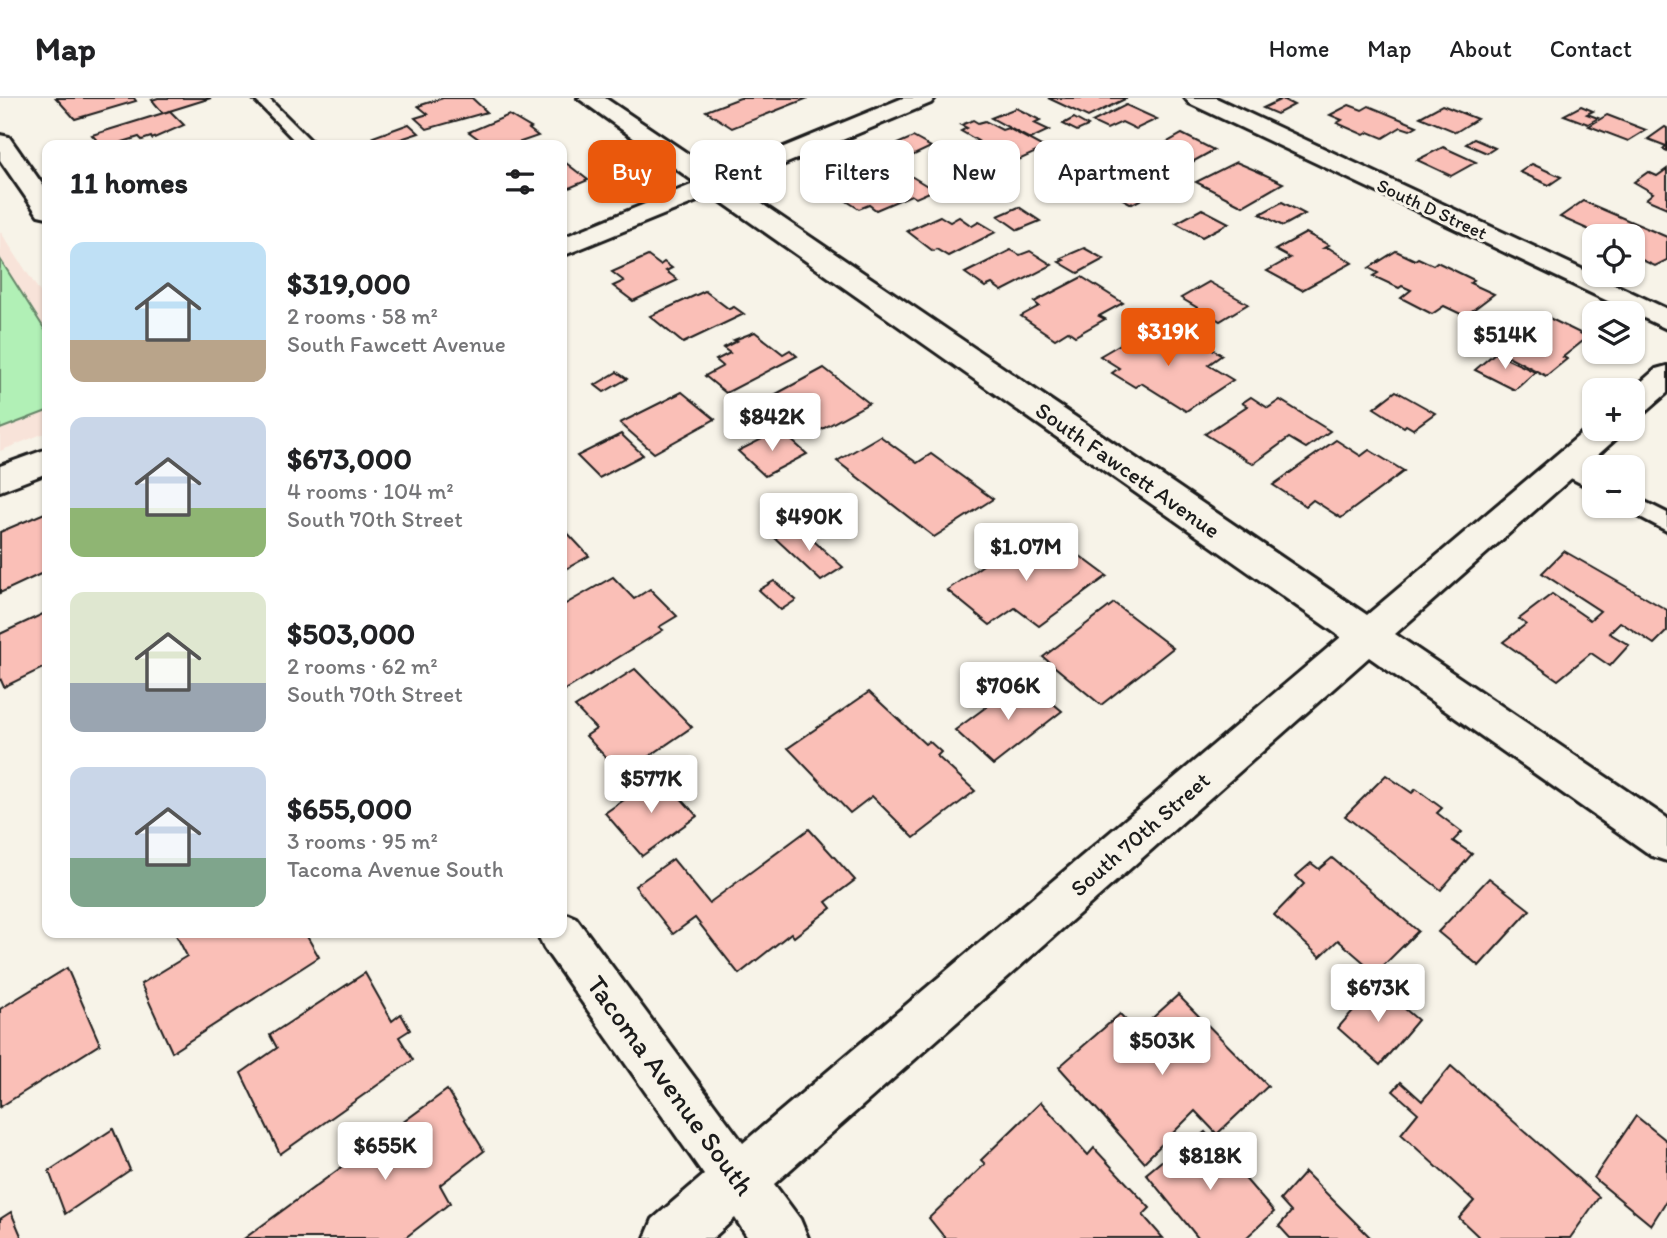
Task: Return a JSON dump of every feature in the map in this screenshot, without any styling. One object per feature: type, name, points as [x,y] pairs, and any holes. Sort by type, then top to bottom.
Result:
[{"type":"street","name":"South Fawcett Avenue","points":[[590,98],[690,167]]},
{"type":"street","name":"South D Street","points":[[1197,98],[1667,320]]},
{"type":"street","points":[[786,153],[911,100]]},
{"type":"street","points":[[0,142],[42,202]]},
{"type":"street","points":[[567,246],[690,194]]},
{"type":"street","name":"South Fawcett Avenue","points":[[741,203],[1667,842]]},
{"type":"street","points":[[1645,395],[1667,376]]},
{"type":"street","name":"South 70th Street","points":[[672,1238],[1368,636],[1579,475],[1600,441]]},
{"type":"street","points":[[0,480],[42,462]]},
{"type":"street","name":"Tacoma Avenue South","points":[[564,938],[781,1238]]},
{"type":"lane","points":[[260,98],[302,140]]},
{"type":"lane","points":[[1645,511],[1667,523]]},
{"type":"shaded area","points":[[0,231],[42,295],[42,434],[0,451]]},
{"type":"green space","points":[[0,259],[42,325],[42,413],[0,429]]},
{"type":"building","points":[[56,98],[134,98],[136,101],[75,119]]},
{"type":"building","points":[[211,98],[163,113],[152,100]]},
{"type":"building","points":[[443,98],[472,98],[487,112],[427,129],[415,118],[428,114],[418,106]]},
{"type":"building","points":[[740,98],[808,98],[732,128],[706,111]]},
{"type":"building","points":[[1048,98],[1127,98],[1088,117]]},
{"type":"building","points":[[1276,98],[1289,98],[1284,100],[1294,105],[1277,114],[1263,108],[1280,100]]},
{"type":"building","points":[[1126,105],[1157,119],[1136,129],[1122,122],[1107,129],[1092,122]]},
{"type":"building","points":[[1349,105],[1362,110],[1369,106],[1417,126],[1410,130],[1401,127],[1383,138],[1369,132],[1364,135],[1337,123],[1342,120],[1330,115]]},
{"type":"building","points":[[1442,105],[1477,119],[1456,132],[1420,117]]},
{"type":"building","points":[[1581,106],[1593,111],[1587,114],[1598,118],[1588,124],[1564,115]]},
{"type":"building","points":[[1016,108],[1040,120],[1034,123],[1049,130],[1030,139],[991,118]]},
{"type":"building","points":[[170,111],[184,125],[152,139],[142,140],[139,137],[129,140],[96,140],[92,135]]},
{"type":"building","points":[[509,115],[531,128],[529,129],[538,136],[526,140],[480,140],[469,132]]},
{"type":"building","points":[[1607,115],[1646,130],[1628,141],[1589,126]]},
{"type":"building","points":[[1074,118],[1088,126],[1077,131],[1063,124]]},
{"type":"building","points":[[973,120],[978,123],[985,121],[1002,130],[1008,128],[1034,142],[1034,153],[1020,159],[1020,140],[976,140],[961,131],[967,128],[961,125]]},
{"type":"building","points":[[409,124],[419,133],[398,140],[377,140],[373,137]]},
{"type":"building","points":[[1665,127],[1667,151],[1663,149],[1666,146],[1648,139]]},
{"type":"building","points":[[1182,134],[1194,140],[1171,140]]},
{"type":"building","points":[[913,137],[928,145],[928,148],[914,155],[914,140],[906,140]]},
{"type":"building","points":[[1474,139],[1495,148],[1487,153],[1466,144]]},
{"type":"building","points":[[1194,140],[1214,150],[1194,161]]},
{"type":"building","points":[[1443,147],[1476,162],[1451,176],[1417,160]]},
{"type":"building","points":[[1236,162],[1283,183],[1243,206],[1196,182]]},
{"type":"building","points":[[567,164],[588,180],[567,189]]},
{"type":"building","points":[[1532,164],[1561,177],[1549,185],[1520,172]]},
{"type":"building","points":[[1667,169],[1667,208],[1646,199],[1653,193],[1634,182],[1648,172],[1657,176]]},
{"type":"building","points":[[914,178],[928,186],[928,193],[916,198]]},
{"type":"building","points":[[1583,201],[1637,224],[1582,224],[1582,227],[1560,217]]},
{"type":"building","points":[[1282,202],[1305,214],[1283,226],[1260,214]]},
{"type":"building","points":[[850,203],[892,203],[876,210],[869,205],[859,209]]},
{"type":"building","points":[[1019,207],[1040,221],[1018,230],[998,216]]},
{"type":"building","points":[[1202,209],[1229,223],[1202,237],[1176,223]]},
{"type":"building","points":[[940,216],[950,222],[959,217],[972,226],[979,222],[996,232],[948,256],[936,249],[933,251],[907,231]]},
{"type":"building","points":[[1645,228],[1667,237],[1667,260],[1655,266],[1645,261]]},
{"type":"building","points":[[1306,233],[1329,245],[1324,248],[1329,248],[1352,263],[1302,290],[1267,271],[1290,258],[1275,250]]},
{"type":"building","points":[[1084,248],[1104,259],[1078,273],[1059,262],[1064,260],[1061,258]]},
{"type":"building","points":[[1011,250],[1020,255],[1030,251],[1052,265],[1002,291],[992,284],[985,287],[965,273]]},
{"type":"building","points":[[1396,251],[1433,265],[1437,262],[1474,280],[1470,283],[1494,294],[1465,316],[1444,306],[1432,314],[1401,298],[1411,290],[1402,286],[1399,288],[1373,276],[1378,273],[1369,268]]},
{"type":"building","points":[[648,256],[660,265],[664,262],[672,268],[666,271],[678,280],[633,301],[613,286],[624,281],[612,272]]},
{"type":"building","points":[[1082,277],[1123,303],[1099,316],[1105,319],[1075,336],[1068,331],[1055,339],[1021,316],[1039,306],[1034,302]]},
{"type":"building","points":[[1209,282],[1248,304],[1220,321],[1181,298]]},
{"type":"building","points":[[705,291],[729,309],[734,307],[744,314],[683,343],[650,316]]},
{"type":"building","points":[[1541,314],[1582,334],[1582,342],[1563,357],[1567,359],[1546,376],[1491,347],[1503,338],[1507,340]]},
{"type":"building","points":[[1153,329],[1187,349],[1199,341],[1222,355],[1208,365],[1233,380],[1186,411],[1141,383],[1135,387],[1112,373],[1119,368],[1100,356],[1136,335],[1141,337]]},
{"type":"building","points":[[755,332],[783,354],[790,350],[797,356],[726,393],[705,376],[723,366],[716,360],[730,353],[723,348],[737,341],[734,340]]},
{"type":"building","points":[[1495,353],[1535,372],[1515,390],[1475,370]]},
{"type":"building","points":[[824,368],[869,403],[806,438],[786,421],[778,425],[754,406]]},
{"type":"building","points":[[617,372],[627,379],[604,392],[595,385]]},
{"type":"building","points":[[1396,391],[1435,413],[1413,429],[1406,425],[1404,427],[1374,408]]},
{"type":"building","points":[[682,392],[715,419],[654,453],[620,423]]},
{"type":"building","points":[[1251,397],[1268,408],[1280,400],[1330,431],[1306,448],[1289,438],[1253,464],[1205,434],[1247,406],[1242,403]]},
{"type":"building","points":[[780,430],[807,454],[765,476],[738,451]]},
{"type":"building","points":[[621,434],[643,455],[599,478],[577,456]]},
{"type":"building","points":[[880,436],[917,463],[931,454],[993,499],[934,537],[837,461]]},
{"type":"building","points":[[1336,440],[1361,456],[1369,450],[1404,471],[1341,518],[1313,500],[1306,506],[1273,485]]},
{"type":"building","points":[[42,514],[42,573],[0,593],[0,532]]},
{"type":"building","points":[[797,526],[843,567],[821,581],[775,538]]},
{"type":"building","points":[[567,532],[589,556],[567,568]]},
{"type":"building","points":[[1028,534],[1064,561],[1076,553],[1107,576],[1039,626],[1015,608],[990,625],[947,590]]},
{"type":"building","points":[[1564,551],[1667,610],[1667,631],[1654,644],[1620,622],[1609,633],[1629,645],[1610,666],[1591,653],[1558,680],[1503,642],[1526,624],[1519,619],[1552,594],[1590,620],[1600,611],[1542,573]]},
{"type":"building","points":[[613,577],[634,599],[650,589],[677,616],[659,627],[663,630],[567,689],[567,603]]},
{"type":"building","points":[[774,581],[796,600],[781,610],[759,590]]},
{"type":"building","points":[[1114,603],[1173,648],[1101,705],[1043,657]]},
{"type":"building","points":[[42,614],[42,668],[4,687],[0,678],[0,634]]},
{"type":"building","points":[[635,669],[692,727],[622,775],[586,736],[596,729],[575,707]]},
{"type":"building","points":[[1024,679],[1062,711],[993,765],[955,730]]},
{"type":"building","points":[[869,692],[925,744],[929,741],[941,752],[937,756],[975,791],[914,838],[872,796],[850,813],[788,748]]},
{"type":"building","points":[[660,775],[697,816],[642,856],[605,813]]},
{"type":"building","points":[[1386,775],[1412,793],[1416,789],[1442,808],[1437,813],[1462,832],[1453,841],[1472,854],[1441,890],[1345,816]]},
{"type":"building","points":[[809,829],[855,880],[826,902],[831,908],[794,937],[791,933],[739,974],[695,918],[673,934],[635,886],[673,859],[709,903]]},
{"type":"building","points":[[1332,858],[1418,931],[1376,973],[1338,940],[1320,957],[1274,915],[1304,884],[1296,876],[1311,863],[1319,869]]},
{"type":"building","points":[[1489,878],[1530,910],[1479,966],[1438,932]]},
{"type":"building","points":[[178,938],[308,938],[319,957],[172,1052],[141,984],[187,956]]},
{"type":"building","points":[[67,968],[100,1044],[0,1107],[0,1009]]},
{"type":"building","points":[[365,973],[392,1021],[401,1014],[410,1030],[399,1037],[413,1060],[280,1154],[241,1073],[277,1048],[270,1035]]},
{"type":"building","points":[[1376,984],[1418,1020],[1380,1065],[1338,1028]]},
{"type":"building","points":[[1178,995],[1268,1086],[1217,1134],[1195,1111],[1144,1162],[1059,1067],[1120,1014],[1137,1032]]},
{"type":"building","points":[[1451,1066],[1599,1197],[1570,1238],[1480,1238],[1459,1218],[1474,1201],[1401,1134],[1418,1113],[1393,1091],[1401,1082],[1422,1101]]},
{"type":"building","points":[[447,1090],[484,1151],[440,1185],[450,1203],[405,1238],[245,1238]]},
{"type":"building","points":[[1041,1102],[1088,1155],[1094,1148],[1150,1208],[1143,1215],[1163,1238],[945,1238],[929,1218],[985,1164],[981,1160]]},
{"type":"building","points":[[1636,1116],[1667,1141],[1667,1200],[1651,1225],[1594,1178]]},
{"type":"building","points":[[113,1129],[130,1170],[65,1214],[49,1171]]},
{"type":"building","points":[[1205,1132],[1274,1212],[1246,1238],[1198,1238],[1146,1174],[1186,1141],[1189,1145]]},
{"type":"building","points":[[1305,1172],[1371,1238],[1290,1238],[1279,1226],[1291,1212],[1280,1200]]},
{"type":"building","points":[[11,1212],[22,1238],[0,1238],[0,1219]]}]
